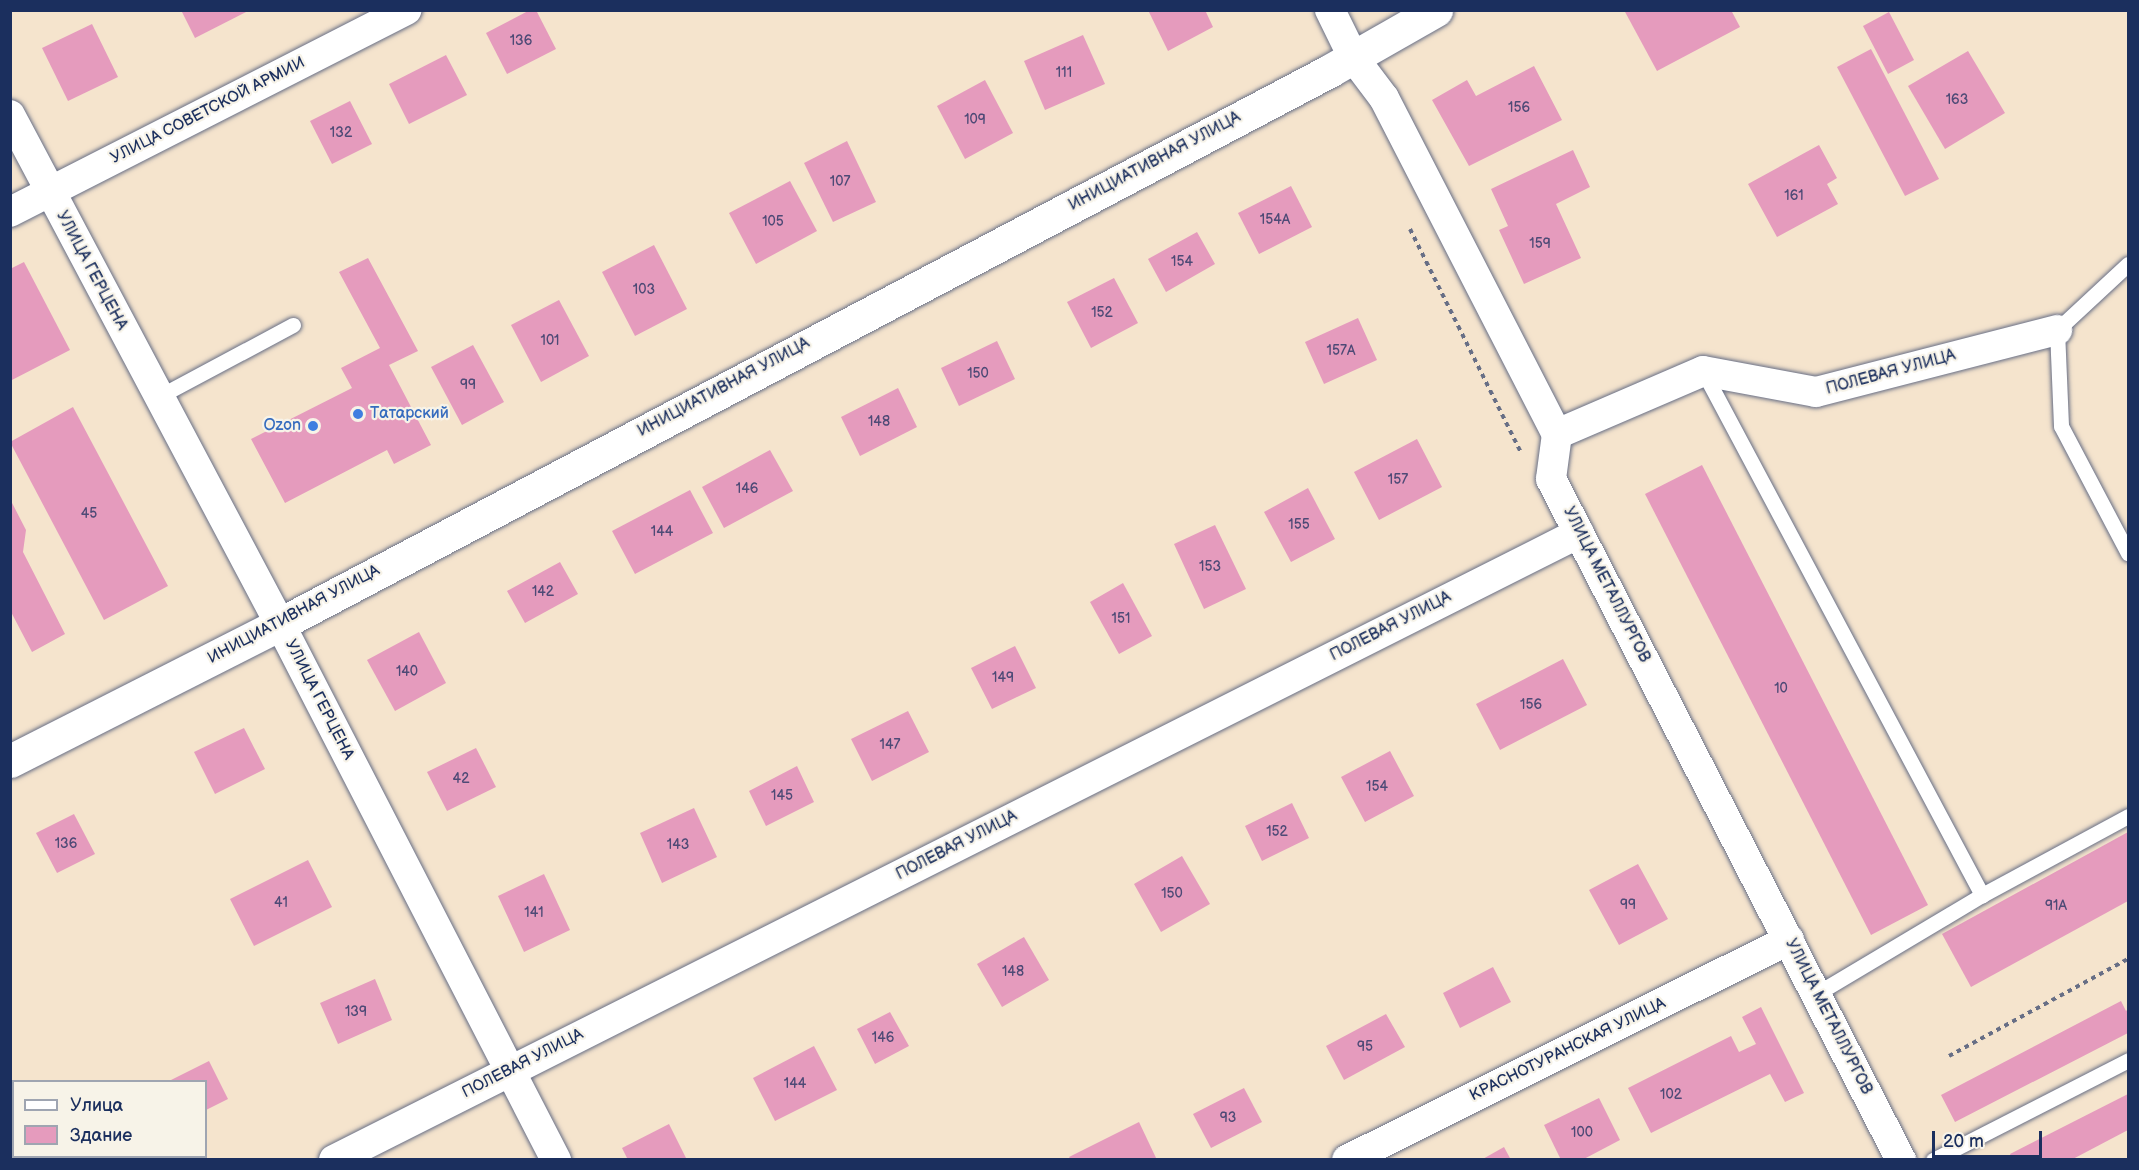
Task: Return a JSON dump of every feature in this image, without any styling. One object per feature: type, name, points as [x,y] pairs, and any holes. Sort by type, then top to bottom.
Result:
[{"type":"street","name":"УЛИЦА СОВЕТСКОЙ АРМИИ","points":[[10,212],[406,10]]},
{"type":"street","points":[[1330,10],[1353,57],[1384,98],[1557,434],[1703,371]]},
{"type":"street","name":"ИНИЦИАТИВНАЯ УЛИЦА","points":[[10,761],[280,624],[1353,57],[1436,10]]},
{"type":"street","name":"УЛИЦА ГЕРЦЕНА","points":[[10,115],[280,624],[508,1071],[556,1160]]},
{"type":"street","name":"ПОЛЕВАЯ УЛИЦА","points":[[1703,371],[1816,392],[2057,330]]},
{"type":"street","name":"УЛИЦА МЕТАЛЛУРГОВ","points":[[1557,434],[1551,479],[1901,1160]]},
{"type":"street","name":"ПОЛЕВАЯ УЛИЦА","points":[[334,1160],[1580,532]]},
{"type":"street","name":"КРАСНОТУРАНСКАЯ УЛИЦА","points":[[1347,1160],[1789,940]]},
{"type":"lane","points":[[2128,264],[2057,330],[2061,426],[2128,553]]},
{"type":"lane","points":[[158,397],[293,325]]},
{"type":"lane","points":[[1703,371],[1982,895]]},
{"type":"lane","points":[[1816,994],[1982,895],[2128,816]]},
{"type":"lane","points":[[1933,1160],[2128,1060]]},
{"type":"path","points":[[1949,1056],[2128,959]]},
{"type":"building","points":[[181,10],[250,10],[195,38]]},
{"type":"building","points":[[530,10],[536,10],[556,49],[507,74],[486,33]]},
{"type":"building","points":[[1148,10],[1205,10],[1213,27],[1168,51]]},
{"type":"building","points":[[1624,10],[1731,10],[1740,27],[1657,71]]},
{"type":"building","points":[[1889,12],[1914,60],[1888,74],[1863,26]]},
{"type":"building","points":[[92,24],[118,77],[68,101],[42,48]]},
{"type":"building","points":[[1083,35],[1105,84],[1045,110],[1024,61]]},
{"type":"building","points":[[1871,49],[1939,179],[1905,196],[1837,67]]},
{"type":"building","points":[[1968,51],[2005,113],[1945,149],[1908,86]]},
{"type":"building","points":[[446,55],[467,95],[409,124],[389,84]]},
{"type":"building","points":[[1534,66],[1562,120],[1469,166],[1432,100],[1467,80],[1476,96]]},
{"type":"building","points":[[985,80],[1013,133],[965,159],[937,106]]},
{"type":"building","points":[[350,101],[372,144],[332,164],[310,121]]},
{"type":"building","points":[[847,141],[876,202],[833,222],[804,163]]},
{"type":"building","points":[[1819,145],[1837,178],[1827,184],[1838,204],[1777,237],[1748,184]]},
{"type":"building","points":[[1573,150],[1590,187],[1556,204],[1581,258],[1524,284],[1499,230],[1508,226],[1491,189]]},
{"type":"building","points":[[790,181],[817,231],[756,264],[729,213]]},
{"type":"building","points":[[1291,186],[1312,227],[1259,254],[1238,213]]},
{"type":"building","points":[[1197,232],[1215,264],[1166,292],[1148,259]]},
{"type":"building","points":[[654,245],[687,309],[635,336],[602,272]]},
{"type":"building","name":"Татарский","points":[[368,258],[418,351],[389,365],[431,445],[394,464],[387,450],[285,503],[251,439],[352,388],[341,368],[380,348],[339,272]]},
{"type":"building","points":[[24,262],[70,350],[10,381],[10,269]]},
{"type":"building","points":[[1114,278],[1138,323],[1091,348],[1067,302]]},
{"type":"building","points":[[559,300],[589,356],[541,382],[511,325]]},
{"type":"building","points":[[1358,318],[1377,360],[1324,384],[1305,342]]},
{"type":"building","points":[[997,341],[1015,379],[959,406],[941,368]]},
{"type":"building","points":[[473,345],[504,402],[462,425],[431,367]]},
{"type":"building","points":[[898,388],[917,427],[860,456],[841,417]]},
{"type":"building","points":[[73,407],[168,586],[104,620],[10,442]]},
{"type":"building","points":[[1417,439],[1442,487],[1379,520],[1354,472]]},
{"type":"building","points":[[770,450],[793,491],[724,528],[702,487]]},
{"type":"building","points":[[1702,465],[1928,905],[1871,935],[1645,494]]},
{"type":"building","points":[[1308,488],[1335,539],[1291,562],[1264,512]]},
{"type":"building","points":[[690,490],[713,533],[635,574],[612,531]]},
{"type":"building","points":[[10,499],[26,530],[23,552],[65,634],[32,652],[10,610]]},
{"type":"building","points":[[1215,525],[1246,589],[1204,609],[1174,544]]},
{"type":"building","points":[[560,562],[578,594],[525,623],[507,591]]},
{"type":"building","points":[[1123,583],[1152,636],[1119,654],[1090,602]]},
{"type":"building","points":[[419,632],[446,683],[395,711],[367,660]]},
{"type":"building","points":[[1015,646],[1036,688],[992,709],[971,668]]},
{"type":"building","points":[[1563,659],[1587,705],[1500,750],[1476,704]]},
{"type":"building","points":[[908,711],[929,752],[872,781],[851,739]]},
{"type":"building","points":[[244,728],[265,769],[215,794],[194,752]]},
{"type":"building","points":[[476,748],[496,787],[447,811],[427,772]]},
{"type":"building","points":[[1390,751],[1414,796],[1365,822],[1341,777]]},
{"type":"building","points":[[797,766],[814,802],[766,826],[749,791]]},
{"type":"building","points":[[1292,803],[1309,838],[1262,861],[1245,826]]},
{"type":"building","points":[[694,808],[717,857],[662,883],[640,833]]},
{"type":"building","points":[[74,814],[95,854],[57,873],[36,833]]},
{"type":"building","points":[[2128,832],[2128,901],[1971,987],[1942,934]]},
{"type":"building","points":[[1182,856],[1210,904],[1161,932],[1134,884]]},
{"type":"building","points":[[308,860],[332,907],[254,946],[230,899]]},
{"type":"building","points":[[1638,864],[1668,919],[1619,945],[1589,890]]},
{"type":"building","points":[[544,874],[570,930],[524,952],[498,896]]},
{"type":"building","points":[[1024,937],[1049,980],[1002,1007],[977,964]]},
{"type":"building","points":[[1493,967],[1511,1002],[1460,1028],[1443,993]]},
{"type":"building","points":[[375,979],[392,1020],[338,1044],[320,1003]]},
{"type":"building","points":[[2121,1001],[2126,1011],[2128,1009],[2128,1033],[1955,1122],[1941,1095]]},
{"type":"building","points":[[1761,1007],[1804,1093],[1785,1102],[1770,1074],[1651,1133],[1628,1088],[1731,1036],[1739,1052],[1756,1044],[1742,1017]]},
{"type":"building","points":[[890,1012],[909,1046],[875,1064],[857,1029]]},
{"type":"building","points":[[1386,1014],[1405,1047],[1344,1080],[1326,1046]]},
{"type":"building","points":[[814,1046],[837,1090],[775,1121],[753,1078]]},
{"type":"building","points":[[209,1061],[228,1099],[207,1110],[207,1080],[171,1080]]},
{"type":"building","points":[[1244,1088],[1262,1122],[1211,1148],[1193,1114]]},
{"type":"building","points":[[2128,1094],[2128,1130],[2071,1160],[2013,1160],[2010,1154]]},
{"type":"building","points":[[1599,1098],[1620,1140],[1582,1160],[1561,1160],[1544,1125]]},
{"type":"building","points":[[1139,1122],[1157,1160],[1071,1160],[1069,1157]]},
{"type":"building","points":[[669,1124],[687,1160],[628,1160],[622,1148]]},
{"type":"building","points":[[1504,1147],[1511,1160],[1481,1160]]},
{"type":"building","points":[[90,1158],[112,1158],[110,1160]]},
{"type":"place","name":"Татарский","points":[[358,414]]},
{"type":"place","name":"Ozon","points":[[313,426]]}]
